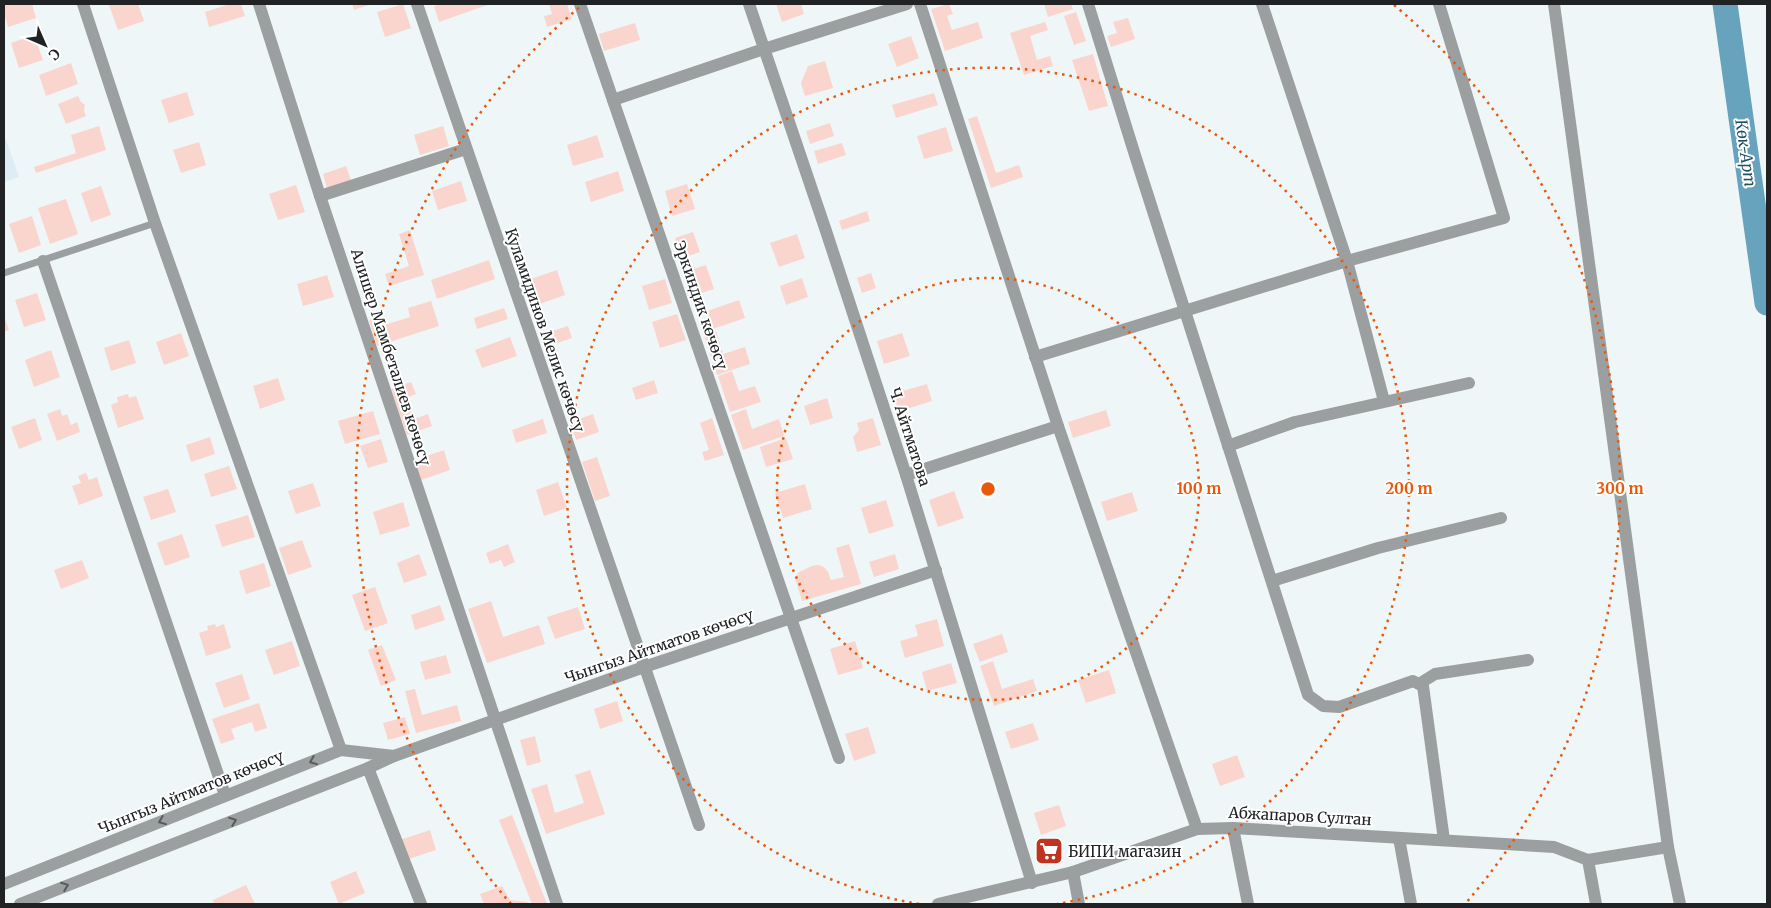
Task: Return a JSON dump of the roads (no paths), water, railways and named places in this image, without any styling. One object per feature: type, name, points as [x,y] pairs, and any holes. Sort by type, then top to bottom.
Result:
[{"type":"street","points":[[83,4],[155,223],[341,750]]},
{"type":"street","name":"Алишер Мамбеталиев көчөсү","points":[[260,4],[320,196],[557,904]]},
{"type":"street","name":"Куламидинов Мелис көчөсү","points":[[417,4],[698,825]]},
{"type":"street","name":"Эркиндик көчөсү","points":[[580,4],[839,758]]},
{"type":"street","name":"Ч. Айтматова","points":[[749,4],[906,475],[1032,883]]},
{"type":"street","points":[[612,100],[764,48],[907,4]]},
{"type":"street","points":[[920,4],[1058,426],[1197,828]]},
{"type":"street","points":[[1088,4],[1308,695],[1323,706],[1339,707],[1413,681],[1423,686],[1444,840]]},
{"type":"street","points":[[1262,4],[1348,261],[1384,401]]},
{"type":"street","points":[[1035,356],[1348,261],[1504,218],[1439,4]]},
{"type":"street","points":[[1554,4],[1668,847],[1680,904]]},
{"type":"street","points":[[320,196],[466,149]]},
{"type":"street","points":[[42,261],[225,795]]},
{"type":"street","points":[[1228,446],[1295,422],[1469,383]]},
{"type":"street","points":[[906,475],[1058,426]]},
{"type":"street","points":[[1272,581],[1378,548],[1501,518]]},
{"type":"street","name":"Чынгыз Айтматов көчөсү","points":[[20,904],[368,768],[394,756],[644,667],[936,570]]},
{"type":"street","points":[[1419,684],[1435,674],[1528,660]]},
{"type":"street","name":"Чынгыз Айтматов көчөсү","points":[[4,884],[341,750],[394,756]]},
{"type":"street","points":[[368,768],[421,904]]},
{"type":"street","name":"Абжапаров Султан","points":[[938,904],[1073,872],[1197,828],[1233,828],[1554,847],[1588,860]]},
{"type":"street","points":[[1233,828],[1248,904]]},
{"type":"street","points":[[1399,838],[1411,904]]},
{"type":"street","points":[[1596,904],[1588,860],[1668,847]]},
{"type":"street","points":[[1073,872],[1079,904]]},
{"type":"lane","points":[[4,273],[155,223]]},
{"type":"waterway","name":"Көк-Арт","points":[[1725,4],[1767,303]]},
{"type":"place","name":"БИПИ магазин","points":[[1049,851]]}]
